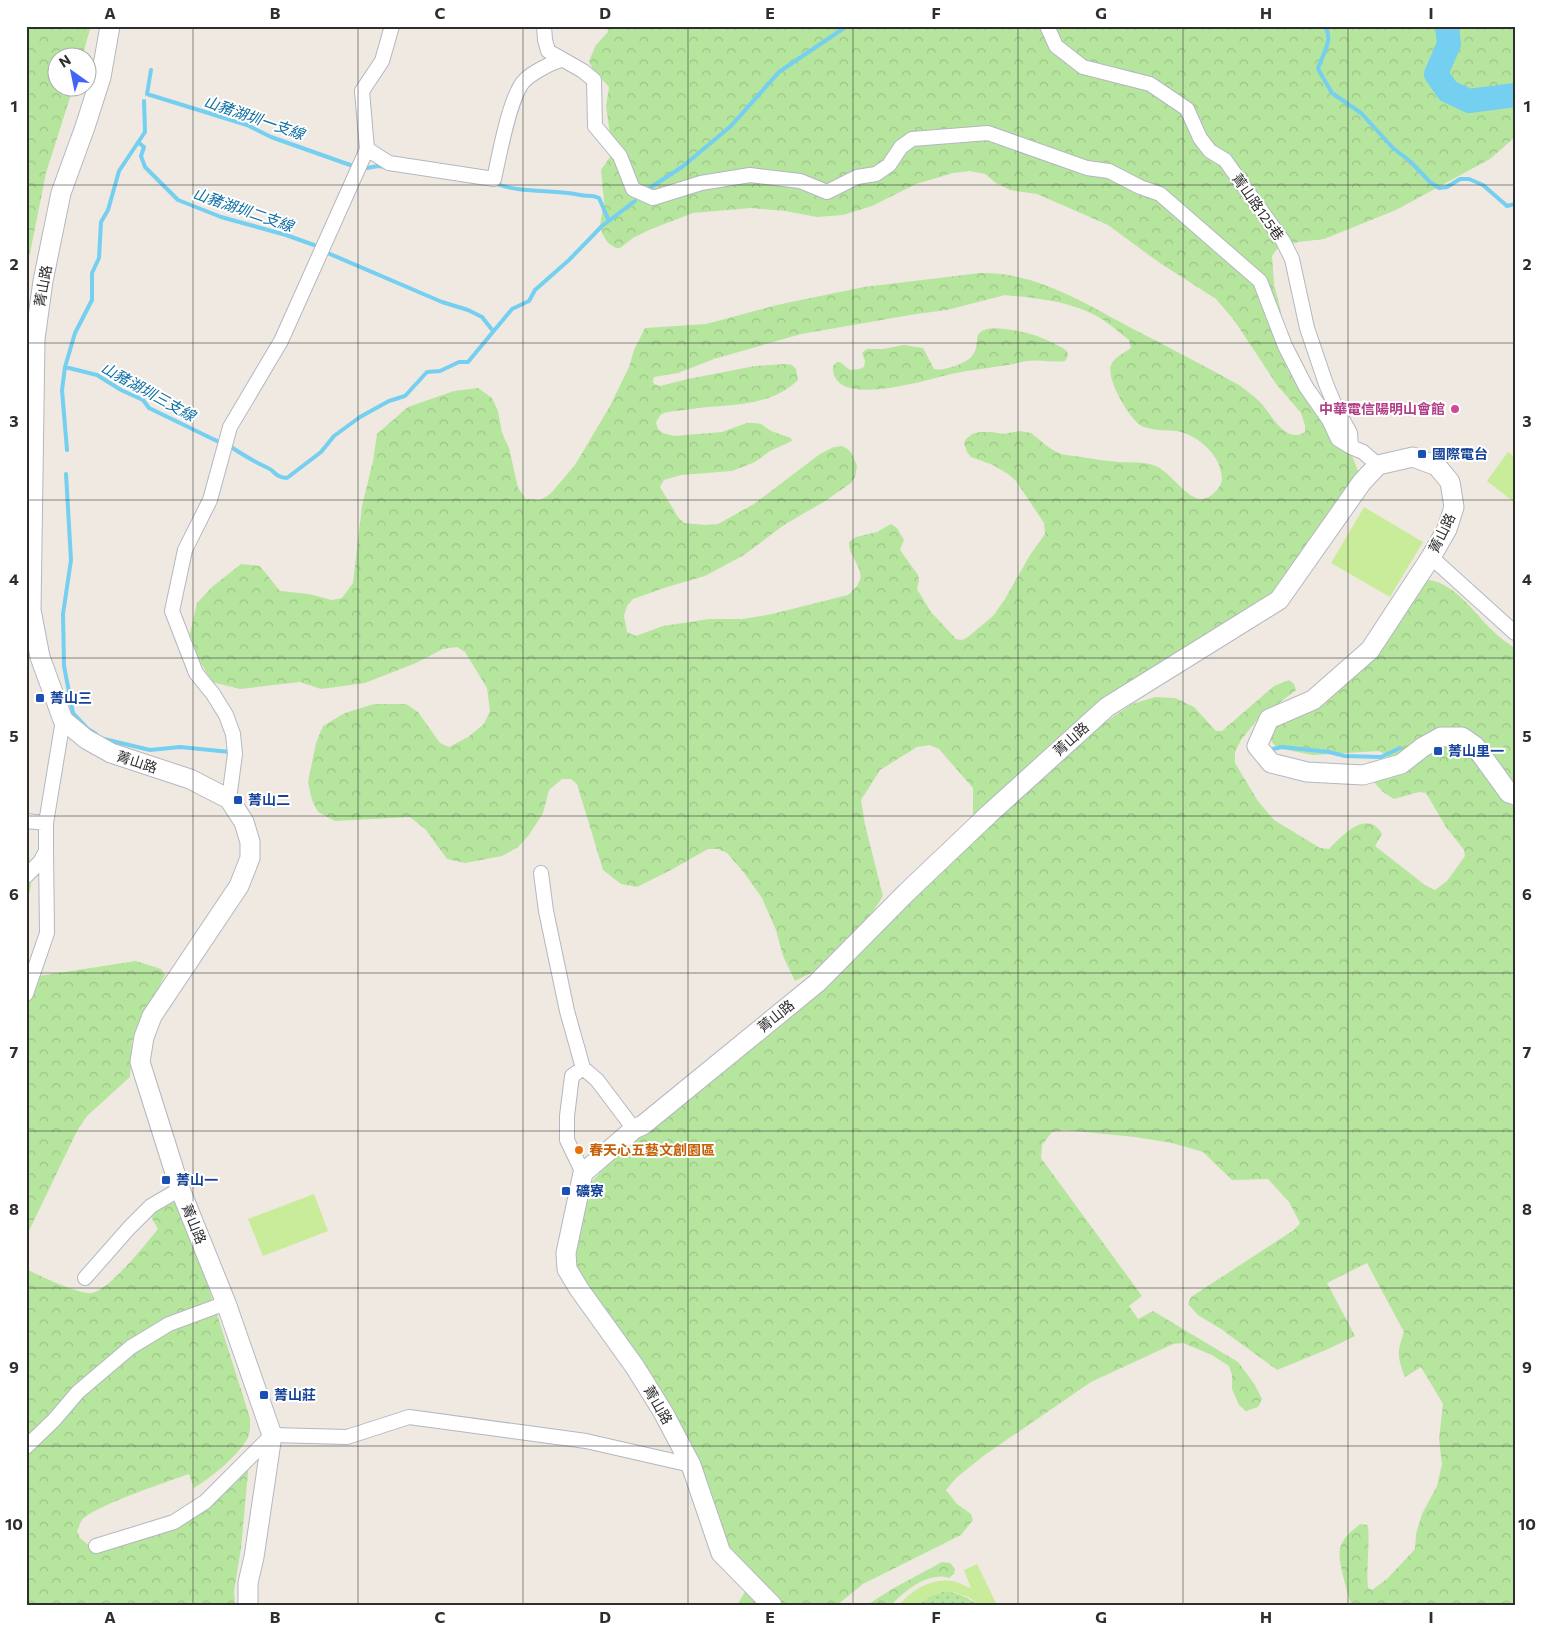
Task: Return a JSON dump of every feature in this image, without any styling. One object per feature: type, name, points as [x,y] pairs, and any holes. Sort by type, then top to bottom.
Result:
[{"type":"street","name":"菁山路","points":[[110,26],[101,77],[61,193],[43,281],[35,339],[31,610],[40,657],[63,720],[86,739],[111,754],[190,779],[229,799],[244,822],[250,842],[250,858],[239,886],[152,1016],[144,1037],[140,1062],[180,1189],[226,1303],[272,1434]]},
{"type":"street","points":[[229,799],[235,754],[233,734],[226,715],[196,672],[172,611],[185,550],[210,500],[230,427],[281,341],[367,149],[362,91],[382,61],[392,26]]},
{"type":"street","points":[[544,26],[548,51],[583,71],[594,80],[596,126],[620,156],[633,190],[653,198],[702,183],[750,175],[800,181],[827,192],[857,176],[876,174],[889,165],[901,147],[912,139],[988,133],[1087,168],[1108,171],[1140,187],[1160,194],[1260,281],[1285,346],[1306,387],[1329,420],[1338,440],[1363,452],[1378,464]]},
{"type":"street","name":"菁山路125巷","points":[[1047,26],[1056,46],[1083,67],[1150,84],[1187,109],[1200,138],[1210,151],[1225,160],[1283,241],[1292,259],[1307,328],[1336,408],[1350,434],[1351,447]]},
{"type":"street","points":[[367,149],[389,163],[494,179],[511,104],[524,80],[562,60]]},
{"type":"street","name":"菁山路","points":[[772,1605],[721,1553],[691,1465],[663,1412],[635,1367],[579,1289],[567,1269],[566,1254],[584,1173],[634,1129],[643,1126],[817,983],[907,892],[989,814],[1107,707],[1278,600],[1362,482],[1378,464],[1413,458],[1437,466],[1450,482],[1454,507],[1447,529],[1431,557],[1370,650],[1313,700],[1269,719],[1257,746],[1272,764],[1307,772],[1363,775],[1401,764],[1423,747],[1441,737],[1462,737],[1475,746],[1509,793],[1515,795]]},
{"type":"street","points":[[1431,557],[1515,633]]},
{"type":"street","points":[[26,994],[47,933],[46,823],[63,720]]},
{"type":"street","points":[[26,822],[46,823]]},
{"type":"street","points":[[26,876],[40,862],[46,851]]},
{"type":"street","points":[[541,873],[546,911],[567,1011],[583,1068],[597,1080],[634,1129]]},
{"type":"street","points":[[583,1068],[572,1076],[567,1116],[567,1140],[584,1173]]},
{"type":"street","points":[[85,1278],[151,1206],[180,1189]]},
{"type":"street","points":[[26,1447],[54,1420],[78,1392],[131,1346],[169,1324],[226,1303]]},
{"type":"street","points":[[96,1546],[174,1522],[205,1502],[272,1434],[347,1437],[409,1417],[586,1441],[691,1465]]},
{"type":"street","points":[[248,1605],[248,1583],[254,1557],[272,1434]]},
{"type":"green space","points":[[26,26],[91,26],[85,48],[48,48],[48,98],[70,98],[46,173],[26,273]]},
{"type":"green space","points":[[607,26],[1515,26],[1515,137],[1490,159],[1396,210],[1324,239],[1298,242],[1277,249],[1272,256],[1274,284],[1281,312],[1284,354],[1339,444],[1353,458],[1358,471],[1355,482],[1275,595],[1225,624],[977,815],[973,814],[973,788],[939,749],[930,745],[917,747],[880,770],[861,800],[865,825],[883,896],[870,916],[819,969],[795,981],[783,956],[776,930],[762,898],[727,853],[718,849],[708,849],[637,887],[621,884],[603,870],[577,784],[571,779],[562,779],[549,790],[543,813],[529,835],[518,847],[502,856],[465,863],[447,859],[426,830],[410,817],[335,821],[318,812],[312,800],[308,782],[316,743],[323,726],[345,713],[374,704],[406,704],[418,712],[440,743],[449,747],[468,737],[484,724],[490,711],[487,688],[465,652],[457,647],[443,649],[416,663],[365,683],[321,689],[300,682],[240,689],[212,682],[198,658],[190,634],[197,603],[212,587],[241,564],[260,566],[280,591],[309,594],[332,600],[342,598],[353,583],[362,506],[373,461],[377,434],[408,407],[454,391],[478,388],[492,398],[498,411],[502,433],[509,448],[518,488],[526,499],[539,500],[552,492],[575,465],[610,406],[645,328],[706,324],[777,305],[864,287],[980,273],[1001,274],[1041,284],[1080,300],[1239,385],[1260,402],[1285,431],[1298,435],[1305,432],[1305,425],[1301,413],[1277,385],[1234,320],[1216,299],[1157,261],[1108,225],[1037,194],[1010,190],[996,183],[985,174],[970,171],[953,173],[916,184],[872,206],[843,215],[817,217],[785,211],[751,208],[693,213],[649,230],[633,238],[620,248],[616,248],[608,243],[600,226],[604,202],[601,170],[619,144],[610,135],[606,106],[609,87],[593,70],[589,61],[596,45],[608,32]],"holes":[[[1005,295],[1073,306],[1104,320],[1129,340],[1131,348],[1117,357],[1111,365],[1110,371],[1119,397],[1140,425],[1190,435],[1208,448],[1216,459],[1222,474],[1221,484],[1215,492],[1204,499],[1196,498],[1156,466],[1147,463],[1109,461],[1061,454],[1048,447],[1031,433],[1020,431],[1003,434],[980,432],[972,434],[966,439],[964,443],[967,452],[971,457],[993,465],[1016,481],[1044,523],[1045,534],[993,616],[968,637],[962,640],[956,639],[931,612],[917,589],[918,575],[900,550],[904,540],[897,528],[891,524],[877,532],[856,537],[849,542],[852,556],[859,568],[860,580],[848,595],[772,614],[743,619],[709,619],[663,626],[636,636],[627,632],[624,616],[627,606],[633,599],[705,576],[744,555],[784,525],[851,483],[855,477],[857,466],[848,449],[842,446],[834,447],[820,454],[754,504],[718,524],[684,523],[678,517],[660,487],[664,480],[681,475],[732,471],[755,462],[770,451],[792,441],[791,438],[771,431],[761,424],[754,423],[747,423],[722,432],[674,436],[663,433],[658,429],[656,423],[659,417],[670,412],[737,404],[768,398],[776,395],[798,380],[796,369],[792,365],[786,364],[755,366],[660,386],[654,384],[654,377],[678,373],[714,359],[801,334],[947,310]]]},
{"type":"green space","points":[[986,329],[1018,331],[1049,341],[1065,349],[1068,353],[1067,358],[1065,361],[1027,361],[965,371],[883,389],[863,390],[847,387],[836,379],[833,366],[837,362],[840,362],[850,370],[860,369],[864,367],[865,361],[862,353],[867,349],[883,349],[904,345],[923,348],[934,369],[938,370],[955,366],[973,355],[977,346],[978,334]]},
{"type":"green space","points":[[1508,452],[1515,457],[1515,503],[1487,481]]},
{"type":"green space","points":[[1364,507],[1423,542],[1390,597],[1331,563]]},
{"type":"green space","points":[[1429,580],[1448,587],[1456,593],[1495,633],[1515,648],[1515,1605],[1351,1605],[1339,1554],[1343,1541],[1360,1524],[1368,1525],[1368,1588],[1372,1590],[1387,1579],[1415,1549],[1416,1534],[1422,1514],[1437,1486],[1442,1464],[1439,1439],[1443,1404],[1421,1367],[1405,1377],[1400,1364],[1399,1354],[1404,1332],[1367,1263],[1327,1283],[1355,1336],[1277,1370],[1221,1329],[1198,1315],[1188,1304],[1191,1297],[1294,1230],[1300,1223],[1289,1202],[1268,1179],[1232,1180],[1203,1152],[1172,1143],[1135,1137],[1065,1130],[1052,1132],[1042,1145],[1041,1158],[1142,1296],[1129,1306],[1138,1319],[1153,1311],[1238,1362],[1255,1385],[1262,1399],[1258,1407],[1246,1411],[1239,1405],[1232,1389],[1232,1375],[1229,1366],[1212,1355],[1183,1343],[1173,1344],[1091,1382],[986,1454],[956,1478],[946,1490],[957,1504],[971,1514],[973,1520],[961,1535],[863,1584],[837,1605],[737,1605],[754,1577],[728,1551],[575,1269],[574,1256],[586,1188],[623,1148],[1094,730],[1132,704],[1155,697],[1175,698],[1194,707],[1216,731],[1222,731],[1274,686],[1289,680],[1294,684],[1296,690],[1257,720],[1241,740],[1235,752],[1235,763],[1258,801],[1274,820],[1320,848],[1329,849],[1348,832],[1362,824],[1376,827],[1382,834],[1375,846],[1425,885],[1435,890],[1447,881],[1465,856],[1464,850],[1446,827],[1426,793],[1419,792],[1394,799],[1383,792],[1371,779],[1386,762],[1388,756],[1379,751],[1313,755],[1277,748],[1268,737],[1271,727],[1309,708],[1416,587]]},
{"type":"green space","points":[[26,807],[31,886],[26,905]]},
{"type":"green space","points":[[136,961],[161,969],[165,975],[132,1041],[130,1077],[87,1116],[77,1131],[26,1237],[26,978]]},
{"type":"green space","points":[[314,1194],[328,1231],[263,1256],[248,1219]]},
{"type":"green space","points":[[175,1202],[179,1206],[211,1295],[250,1418],[249,1436],[229,1461],[194,1488],[189,1474],[150,1488],[89,1514],[82,1520],[77,1531],[80,1538],[93,1549],[164,1529],[249,1462],[241,1548],[234,1591],[235,1605],[26,1605],[26,1269],[78,1291],[92,1293],[100,1290],[118,1275],[158,1229],[150,1215],[160,1207]]},
{"type":"green space","points":[[942,1562],[950,1563],[955,1569],[954,1574],[949,1578],[939,1577],[924,1580],[906,1591],[891,1605],[867,1605],[894,1588]]},
{"type":"green space","points":[[977,1564],[997,1605],[978,1605],[970,1598],[945,1591],[931,1596],[918,1605],[899,1605],[922,1586],[937,1581],[957,1582],[971,1588],[964,1570]]},
{"type":"green space","points":[[945,1591],[962,1596],[978,1605],[918,1605],[931,1596]]},
{"type":"waterway","points":[[648,189],[682,167],[731,126],[779,72],[847,26]]},
{"type":"waterway","points":[[1325,26],[1328,42],[1318,69],[1332,93],[1361,113],[1393,148],[1439,188],[1447,187],[1460,179],[1469,179],[1483,185],[1507,206],[1515,204]]},
{"type":"waterway","points":[[1447,26],[1449,44],[1436,74],[1448,91],[1469,101],[1515,95]]},
{"type":"waterway","name":"山豬湖圳一支線","points":[[151,70],[147,94],[247,125],[271,137],[353,166]]},
{"type":"waterway","points":[[67,450],[62,390],[65,367],[75,333],[92,300],[92,273],[99,258],[101,222],[108,210],[119,171],[145,132],[144,101]]},
{"type":"waterway","name":"山豬湖圳二支線","points":[[139,143],[144,147],[141,156],[145,167],[178,200],[221,217],[286,235],[314,245]]},
{"type":"waterway","points":[[361,169],[378,166],[386,167]]},
{"type":"waterway","points":[[494,183],[515,189],[596,197],[599,198],[609,221]]},
{"type":"waterway","points":[[228,445],[277,475],[287,478],[321,452],[334,436],[360,417],[389,401],[405,396],[427,372],[440,371],[459,362],[468,362],[512,309],[529,301],[535,290],[569,260],[602,226],[635,201]]},
{"type":"waterway","points":[[323,251],[442,302],[468,310],[482,317],[493,331]]},
{"type":"waterway","name":"山豬湖圳三支線","points":[[65,367],[97,375],[121,390],[143,400],[149,408],[219,442]]},
{"type":"waterway","points":[[66,474],[71,560],[63,614],[64,666],[73,713],[88,729],[96,734]]},
{"type":"waterway","points":[[104,739],[150,750],[180,747],[230,752]]},
{"type":"waterway","points":[[1273,749],[1282,747],[1329,752],[1345,756],[1381,757],[1400,748]]},
{"type":"place","name":"中華電信陽明山會館","points":[[1455,409]]},
{"type":"place","name":"國際電台","points":[[1422,454]]},
{"type":"place","name":"菁山三","points":[[40,698]]},
{"type":"place","name":"菁山里一","points":[[1438,751]]},
{"type":"place","name":"菁山二","points":[[238,800]]},
{"type":"place","name":"春天心五藝文創園區","points":[[579,1150]]},
{"type":"place","name":"菁山一","points":[[166,1180]]},
{"type":"place","name":"礦寮","points":[[566,1191]]},
{"type":"place","name":"菁山莊","points":[[264,1395]]}]
